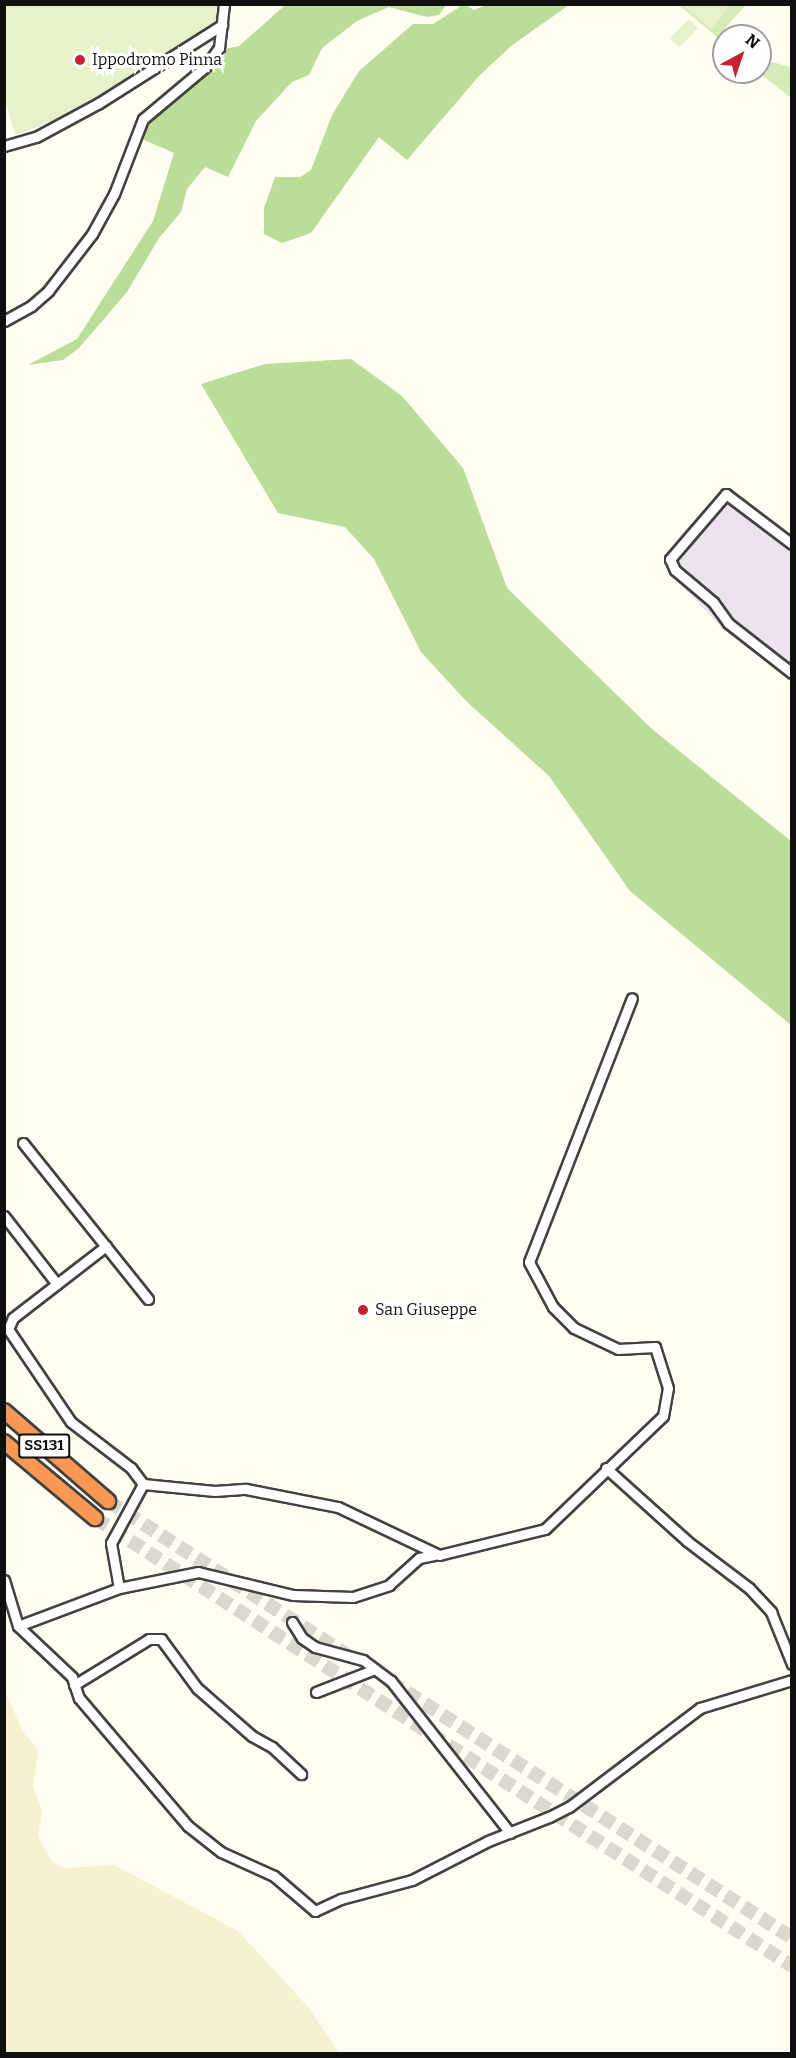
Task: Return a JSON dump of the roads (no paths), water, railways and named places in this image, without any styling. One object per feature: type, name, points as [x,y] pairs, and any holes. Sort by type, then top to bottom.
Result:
[{"type":"highway","name":"SS131","points":[[4,1412],[108,1501]]},
{"type":"highway","name":"SS131","points":[[4,1442],[95,1518]]},
{"type":"street","points":[[4,321],[31,306],[74,258],[114,194],[143,119],[205,67],[219,48],[224,4]]},
{"type":"street","points":[[4,146],[21,138],[36,137],[99,103],[222,25]]},
{"type":"street","points":[[792,544],[726,494],[670,559],[675,570],[713,602],[728,623],[792,673]]},
{"type":"street","points":[[18,1626],[119,1588],[198,1572],[293,1595],[353,1597],[389,1585],[419,1558],[546,1529],[568,1511],[606,1468],[663,1416],[668,1388],[662,1359],[655,1347],[618,1349],[574,1328],[553,1307],[529,1262],[632,998]]},
{"type":"street","points":[[23,1143],[148,1299]]},
{"type":"street","points":[[4,1216],[57,1284]]},
{"type":"street","points":[[106,1246],[13,1318],[8,1329],[71,1422],[131,1468],[143,1484],[215,1491],[246,1489],[338,1507],[413,1540],[434,1555]]},
{"type":"street","points":[[606,1468],[687,1541],[749,1588],[771,1612],[792,1664]]},
{"type":"street","points":[[119,1588],[111,1543],[143,1484]]},
{"type":"street","points":[[4,1580],[18,1626],[72,1677],[79,1698],[106,1733],[188,1826],[221,1852],[274,1876],[310,1909],[412,1880],[569,1807],[700,1708],[792,1680]]},
{"type":"street","points":[[292,1622],[302,1638],[315,1647],[341,1651],[375,1669],[391,1681],[510,1833]]},
{"type":"street","points":[[75,1685],[149,1639],[161,1639],[197,1688],[301,1774]]},
{"type":"street","points":[[316,1692],[375,1669]]},
{"type":"tunnel","points":[[108,1501],[352,1658]]},
{"type":"tunnel","points":[[95,1518],[792,1966]]},
{"type":"tunnel","points":[[389,1681],[792,1938]]},
{"type":"place","name":"Ippodromo Pinna","points":[[80,60]]},
{"type":"place","name":"San Giuseppe","points":[[363,1310]]}]
